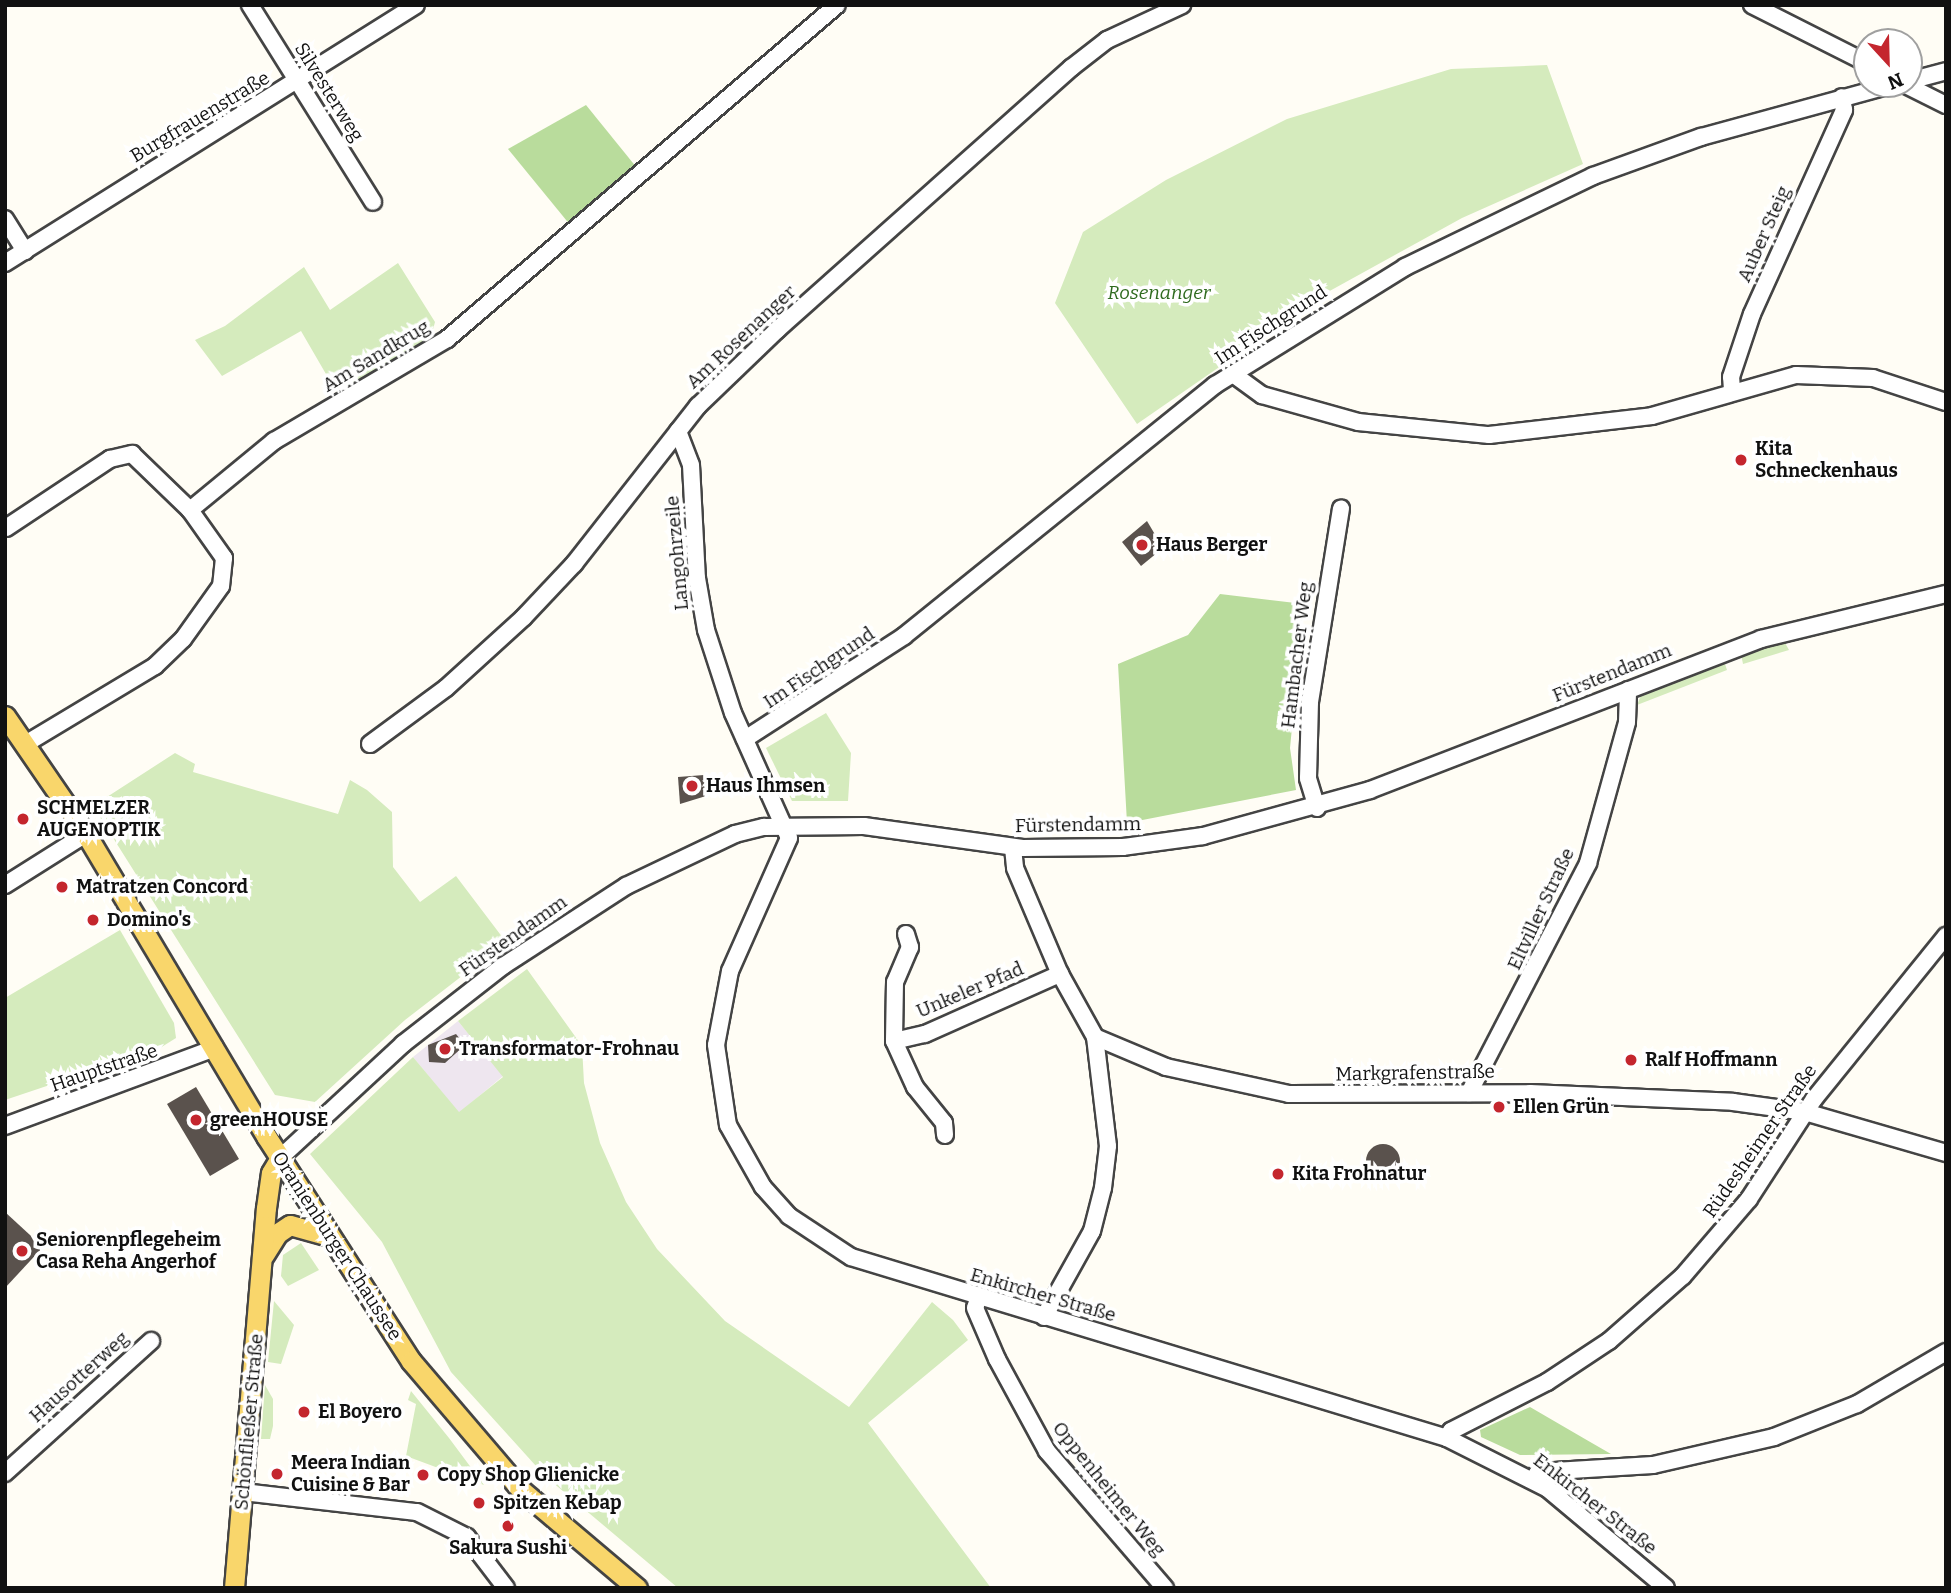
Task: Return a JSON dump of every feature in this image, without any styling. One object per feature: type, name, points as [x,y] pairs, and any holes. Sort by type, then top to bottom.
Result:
[{"type":"main road","name":"Oranienburger Chaussee","points":[[5,716],[86,834],[280,1158],[411,1361],[464,1429],[521,1490],[637,1588]]},
{"type":"main road","name":"Schönfließer Straße","points":[[234,1588],[271,1173],[280,1158]]},
{"type":"main road","points":[[264,1256],[278,1233],[290,1225],[329,1236]]},
{"type":"street","name":"Silvesterweg","points":[[250,5],[373,202]]},
{"type":"street","name":"Burgfrauenstraße","points":[[5,263],[298,82],[416,5]]},
{"type":"street","name":"Am Sandkrug","points":[[190,510],[274,441],[447,339],[837,5]]},
{"type":"street","name":"Am Rosenanger","points":[[370,744],[465,672],[524,617],[574,564],[678,431],[777,330],[1071,68],[1136,24],[1182,5]]},
{"type":"street","points":[[1752,5],[1853,56]]},
{"type":"street","points":[[1923,77],[1946,71]]},
{"type":"street","points":[[1923,93],[1946,104]]},
{"type":"street","name":"Im Fischgrund","points":[[745,740],[904,636],[1149,435],[1233,374],[1405,267],[1541,198],[1701,137],[1853,94]]},
{"type":"street","name":"Auber Steig","points":[[1732,390],[1731,377],[1752,314],[1844,110],[1842,97]]},
{"type":"street","points":[[5,219],[25,251]]},
{"type":"street","points":[[1233,374],[1262,395],[1358,422],[1489,435],[1652,416],[1732,390],[1796,375],[1845,374],[1904,385],[1946,402]]},
{"type":"street","name":"Langohrzeile","points":[[678,431],[691,465],[697,578],[706,630],[745,740],[785,826]]},
{"type":"street","points":[[6,528],[123,454],[140,456],[190,510],[224,558],[213,596],[183,639],[155,666],[25,744]]},
{"type":"street","name":"Hambacher Weg","points":[[1317,808],[1308,778],[1310,702],[1324,593],[1342,508]]},
{"type":"street","name":"Fürstendamm","points":[[280,1158],[403,1044],[563,925],[705,845],[785,826],[864,826],[1013,848],[1152,844],[1317,808],[1761,639],[1946,594]]},
{"type":"street","name":"Eltviller Straße","points":[[1469,1093],[1588,863],[1627,722],[1628,690]]},
{"type":"street","name":"Enkircher Straße","points":[[785,826],[788,846],[721,1002],[716,1045],[728,1125],[763,1187],[822,1242],[851,1258],[978,1299],[1447,1438],[1533,1480],[1666,1588]]},
{"type":"street","points":[[5,885],[86,834]]},
{"type":"street","points":[[1013,848],[1015,868],[1060,974],[1095,1037],[1108,1146],[1103,1188],[1092,1231],[1044,1317]]},
{"type":"street","name":"Unkeler Pfad","points":[[906,934],[911,947],[895,982],[892,1004],[894,1041],[915,1087],[944,1123],[945,1136]]},
{"type":"street","name":"Rüdesheimer Straße","points":[[1447,1438],[1451,1431],[1557,1375],[1654,1304],[1749,1199],[1805,1112],[1946,936]]},
{"type":"street","name":"Unkeler Pfad","points":[[894,1041],[925,1034],[1060,974]]},
{"type":"street","name":"Markgrafenstraße","points":[[1095,1037],[1166,1067],[1248,1088],[1353,1097],[1469,1093],[1675,1098],[1805,1112],[1946,1153]]},
{"type":"street","name":"Hauptstraße","points":[[5,1126],[215,1048]]},
{"type":"street","name":"Oppenheimer Weg","points":[[978,1299],[975,1308],[997,1359],[1047,1451],[1165,1588]]},
{"type":"street","name":"Hausotterweg","points":[[5,1473],[151,1341]]},
{"type":"street","points":[[1533,1480],[1538,1472],[1653,1465],[1774,1437],[1857,1404],[1946,1352]]},
{"type":"street","points":[[243,1492],[417,1512],[467,1536],[506,1588]]},
{"type":"shaded area","points":[[458,1021],[503,1076],[459,1113],[413,1057]]},
{"type":"green space","name":"Rosenanger","points":[[1547,65],[1583,164],[1462,218],[1326,293],[1137,424],[1055,303],[1083,232],[1166,180],[1287,119],[1451,69]]},
{"type":"green space","points":[[586,105],[637,168],[571,226],[508,149]]},
{"type":"green space","points":[[398,263],[435,322],[431,337],[337,393],[301,331],[222,376],[195,340],[225,326],[304,267],[330,310]]},
{"type":"green space","points":[[1220,594],[1304,604],[1290,748],[1296,790],[1127,823],[1118,664],[1188,635]]},
{"type":"green space","points":[[1784,641],[1789,650],[1743,664],[1741,654]]},
{"type":"green space","points":[[1724,661],[1727,670],[1637,705],[1642,693]]},
{"type":"green space","points":[[826,713],[851,753],[848,801],[792,801],[766,748]]},
{"type":"green space","points":[[175,753],[195,764],[193,772],[338,814],[350,780],[367,790],[392,812],[393,867],[420,902],[456,876],[506,942],[405,1020],[315,1102],[275,1095],[93,806]]},
{"type":"green space","points":[[120,930],[174,1023],[176,1038],[160,1048],[5,1100],[5,998]]},
{"type":"green space","points":[[527,969],[582,1046],[584,1083],[600,1143],[626,1202],[657,1249],[725,1321],[849,1407],[932,1302],[953,1320],[968,1340],[868,1423],[991,1588],[678,1588],[545,1476],[451,1372],[382,1242],[310,1154],[413,1057],[459,1112],[503,1077],[458,1021]]},
{"type":"green space","points":[[301,1243],[319,1270],[288,1286],[281,1276],[283,1255]]},
{"type":"green space","points":[[274,1301],[294,1325],[281,1364],[268,1362]]},
{"type":"green space","points":[[265,1385],[273,1399],[270,1439],[261,1439]]},
{"type":"green space","points":[[411,1391],[484,1485],[406,1456],[416,1404],[408,1400]]},
{"type":"green space","points":[[1530,1407],[1611,1454],[1520,1455],[1481,1437],[1480,1430]]},
{"type":"building","name":"Haus Berger","points":[[1147,521],[1163,548],[1141,566],[1122,542]]},
{"type":"building","name":"Haus Ihmsen","points":[[704,775],[706,796],[680,804],[678,777]]},
{"type":"building","name":"Transformator-Frohnau","points":[[456,1034],[465,1045],[445,1063],[429,1062],[428,1045]]},
{"type":"building","name":"greenHOUSE","points":[[196,1087],[239,1159],[210,1176],[167,1104]]},
{"type":"building","points":[[1383,1144],[1395,1149],[1400,1161],[1395,1173],[1383,1178],[1371,1173],[1366,1161],[1371,1149]]},
{"type":"building","name":"Seniorenpflegeheim Casa Reha Angerhof","points":[[5,1212],[43,1247],[5,1288]]},
{"type":"place","name":"Kita Schneckenhaus","points":[[1741,460]]},
{"type":"place","name":"Haus Berger","points":[[1142,545]]},
{"type":"place","name":"Haus Ihmsen","points":[[692,786]]},
{"type":"place","name":"SCHMELZER AUGENOPTIK","points":[[23,819]]},
{"type":"place","name":"Matratzen Concord","points":[[62,887]]},
{"type":"place","name":"Domino's","points":[[93,920]]},
{"type":"place","name":"Transformator-Frohnau","points":[[445,1049]]},
{"type":"place","name":"Ralf Hoffmann","points":[[1631,1060]]},
{"type":"place","name":"Ellen Grün","points":[[1499,1107]]},
{"type":"place","name":"greenHOUSE","points":[[196,1120]]},
{"type":"place","name":"Kita Frohnatur","points":[[1278,1174]]},
{"type":"place","name":"Seniorenpflegeheim Casa Reha Angerhof","points":[[22,1251]]},
{"type":"place","name":"El Boyero","points":[[304,1412]]},
{"type":"place","name":"Meera Indian Cuisine & Bar","points":[[277,1474]]},
{"type":"place","name":"Copy Shop Glienicke","points":[[423,1475]]},
{"type":"place","name":"Spitzen Kebap","points":[[479,1503]]},
{"type":"place","name":"Sakura Sushi","points":[[508,1526]]}]
